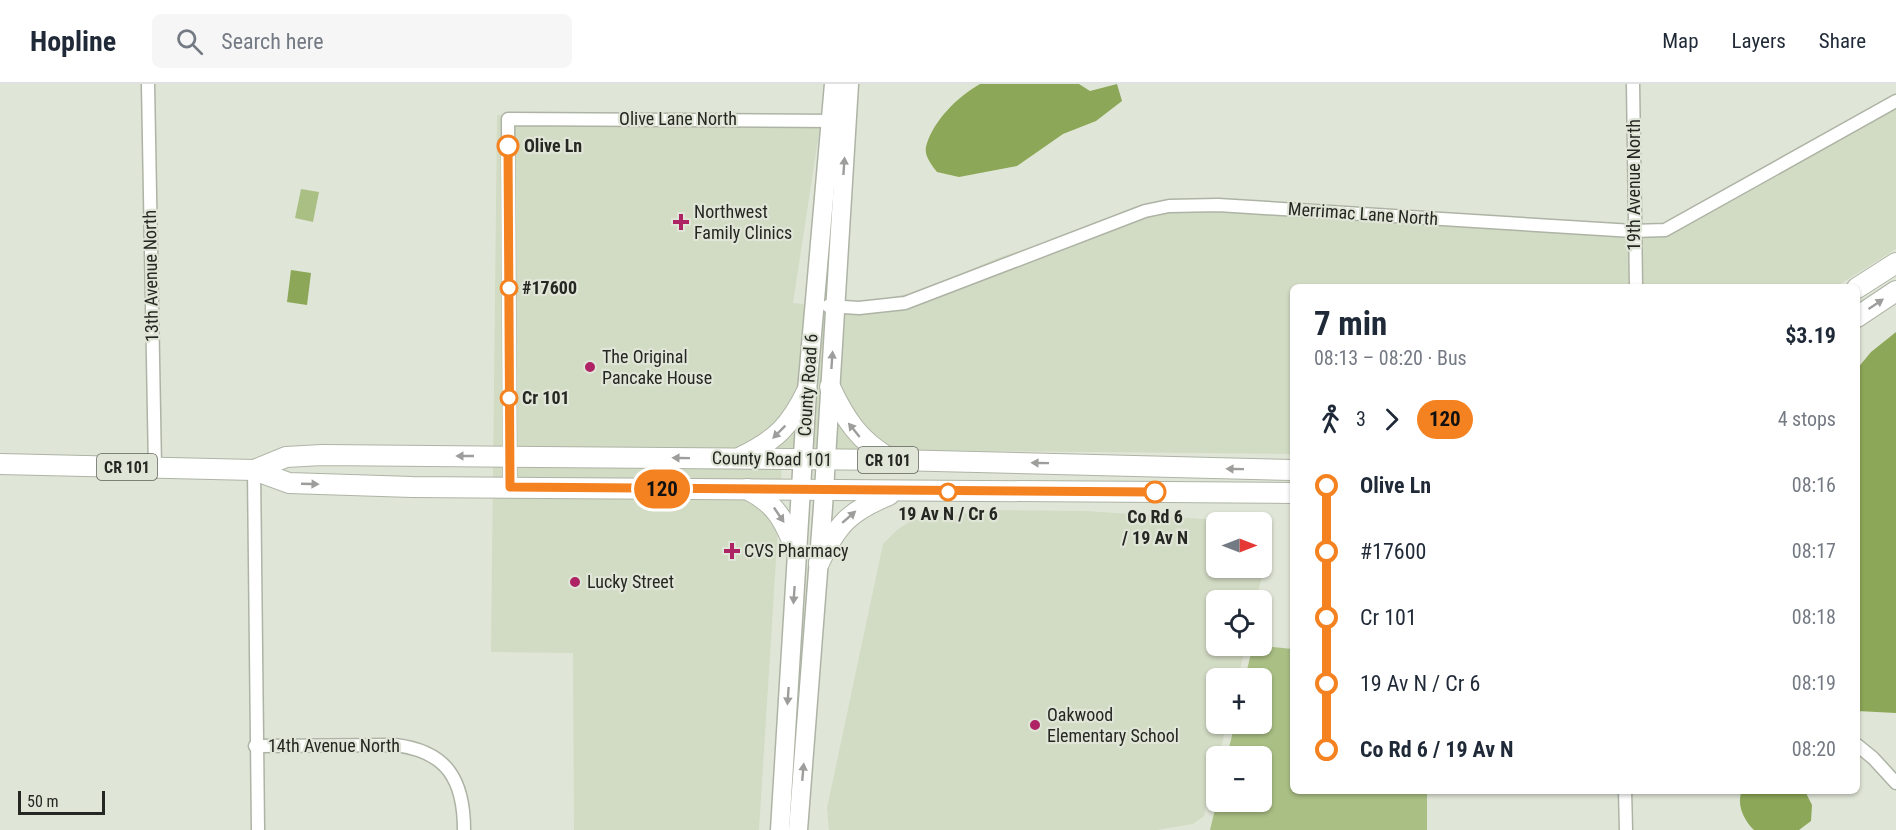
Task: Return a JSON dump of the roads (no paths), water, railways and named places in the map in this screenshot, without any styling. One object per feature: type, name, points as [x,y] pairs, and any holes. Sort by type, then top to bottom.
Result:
[{"type":"main road","name":"County Road 6","points":[[798,830],[819,563],[835,306],[838,121],[834,84]]},
{"type":"main road","name":"County Road 6","points":[[780,830],[802,460],[814,305],[838,121],[849,84]]},
{"type":"main road","points":[[1860,286],[1896,263]]},
{"type":"main road","points":[[1860,315],[1896,291]]},
{"type":"main road","points":[[830,387],[854,432],[872,448],[894,460]]},
{"type":"main road","points":[[737,459],[763,446],[779,434],[795,415],[807,391]]},
{"type":"main road","name":"County Road 101","points":[[254,471],[286,457],[510,456],[894,460],[1290,470]]},
{"type":"main road","name":"County Road 101","points":[[0,464],[254,471],[289,483],[897,491],[1290,493]]},
{"type":"main road","points":[[747,489],[765,498],[778,511],[797,552]]},
{"type":"main road","points":[[819,563],[831,538],[849,515],[897,491]]},
{"type":"street","name":"13th Avenue North","points":[[148,84],[155,468]]},
{"type":"street","name":"19th Avenue North","points":[[1633,84],[1633,231],[1636,284]]},
{"type":"street","name":"Merrimac Lane North","points":[[814,305],[859,308],[905,303],[1122,220],[1169,206],[1218,205],[1633,231],[1665,230],[1896,101]]},
{"type":"street","name":"Olive Lane North","points":[[510,456],[508,118],[838,121]]},
{"type":"street","points":[[510,456],[510,487]]},
{"type":"street","points":[[254,471],[255,746],[258,830]]},
{"type":"street","name":"14th Avenue North","points":[[255,746],[395,745],[429,753],[444,764],[454,777],[463,802],[464,830]]},
{"type":"street","points":[[1860,747],[1874,758],[1896,783]]},
{"type":"street","points":[[1625,794],[1626,830]]},
{"type":"place","name":"Olive Ln","points":[[508,146]]},
{"type":"place","name":"Northwest Family Clinics","points":[[681,222]]},
{"type":"place","name":"#17600","points":[[509,288]]},
{"type":"place","name":"The Original Pancake House","points":[[590,367]]},
{"type":"place","name":"Cr 101","points":[[509,398]]},
{"type":"place","name":"19 Av N / Cr 6","points":[[948,492]]},
{"type":"place","name":"Co Rd 6 / 19 Av N","points":[[1155,492]]},
{"type":"place","name":"CVS Pharmacy","points":[[732,551]]},
{"type":"place","name":"Lucky Street","points":[[575,582]]},
{"type":"place","name":"Oakwood Elementary School","points":[[1035,725]]}]
